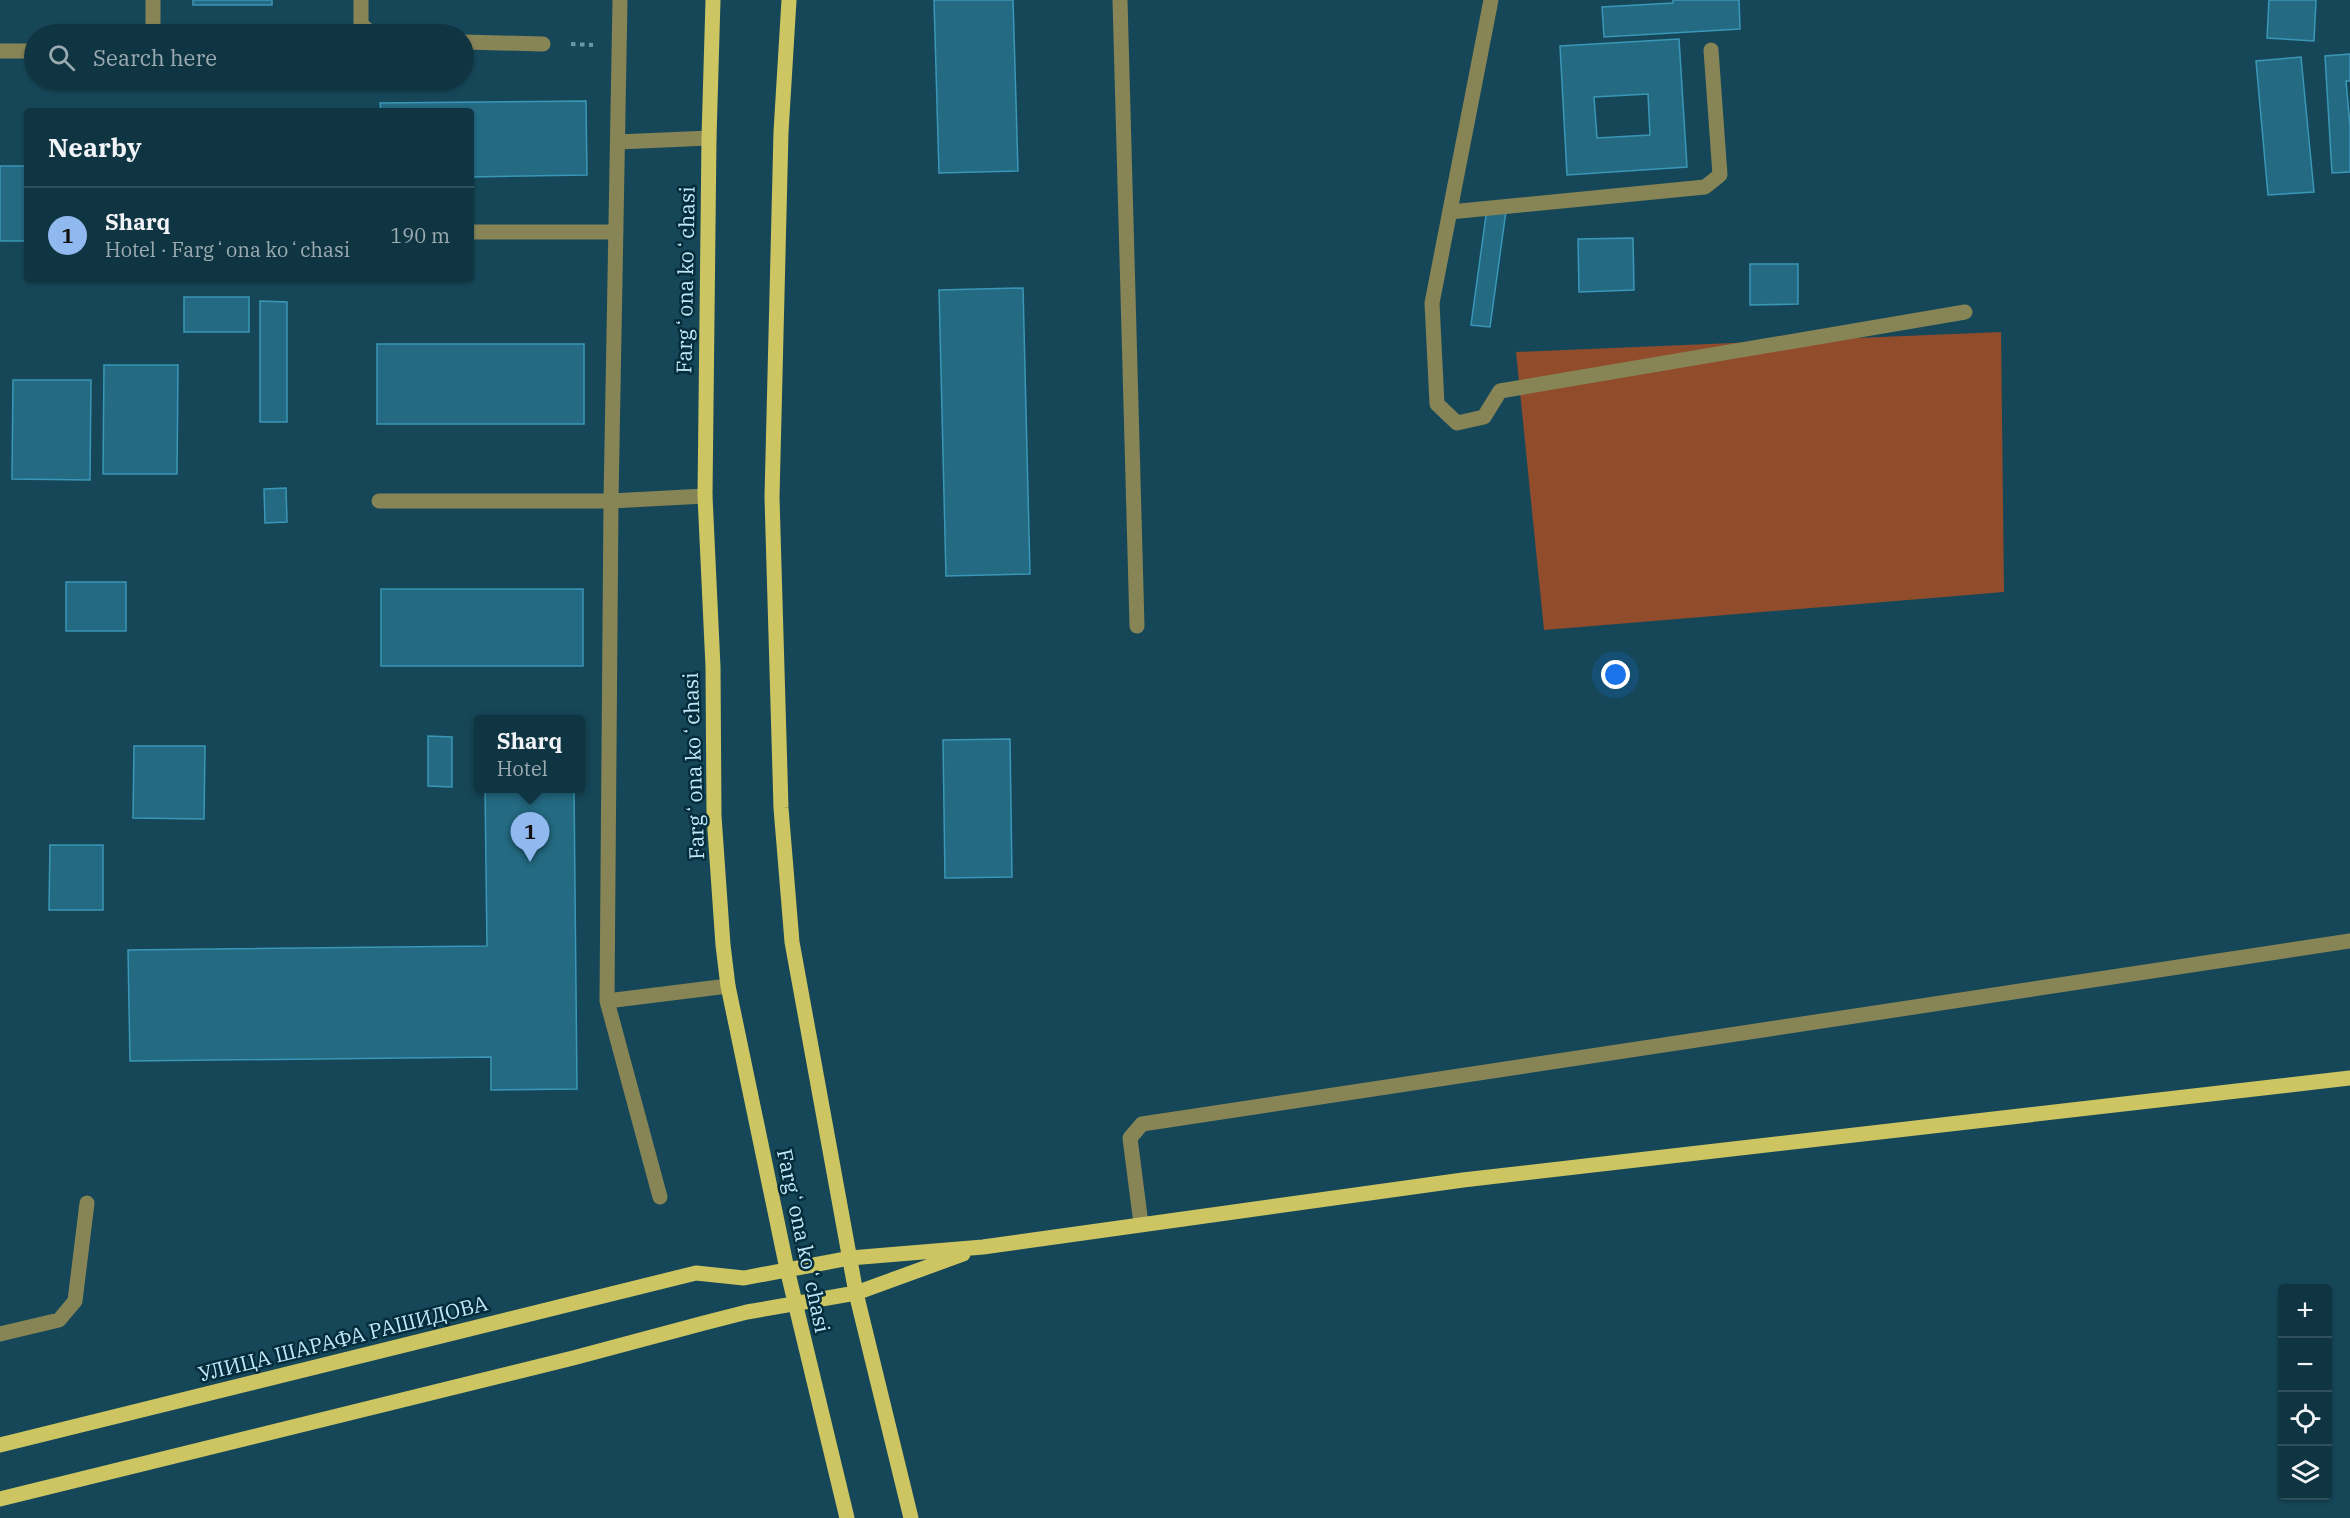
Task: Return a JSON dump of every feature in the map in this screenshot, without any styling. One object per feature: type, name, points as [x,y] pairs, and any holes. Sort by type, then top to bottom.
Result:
[{"type":"main road","name":"Fargʻona koʻchasi","points":[[713,0],[705,496],[712,667],[714,816],[723,945],[728,986],[787,1269],[847,1518]]},
{"type":"main road","name":"Fargʻona koʻchasi","points":[[789,0],[781,132],[772,497],[781,808],[792,942],[856,1293],[911,1518]]},
{"type":"main road","points":[[0,1499],[573,1359],[704,1323],[795,1303],[856,1293],[983,1247],[1463,1180],[2350,1078]]},
{"type":"main road","name":"УЛИЦА ШАРАФА РАШИДОВА","points":[[0,1445],[696,1273],[744,1278],[850,1258],[983,1247]]},
{"type":"street","points":[[153,0],[153,24]]},
{"type":"street","points":[[361,0],[361,24]]},
{"type":"street","points":[[620,0],[611,501],[607,1001],[660,1197]]},
{"type":"street","points":[[1120,0],[1137,626]]},
{"type":"street","points":[[1491,0],[1432,303],[1437,404],[1457,423],[1484,417],[1500,391],[1965,312]]},
{"type":"street","points":[[474,42],[543,44]]},
{"type":"street","points":[[1450,212],[1705,187],[1720,175],[1711,50]]},
{"type":"street","points":[[0,51],[24,51]]},
{"type":"street","points":[[618,142],[709,138]]},
{"type":"street","points":[[474,232],[616,232]]},
{"type":"street","points":[[379,501],[611,501],[705,496]]},
{"type":"street","points":[[1141,1224],[1130,1138],[1142,1124],[2350,941]]},
{"type":"street","points":[[607,1001],[728,986]]},
{"type":"street","points":[[0,1334],[59,1320],[75,1301],[87,1203]]},
{"type":"path","points":[[543,44],[619,45]]},
{"type":"shaded area","points":[[2001,332],[2004,592],[1544,630],[1516,352]]},
{"type":"building","points":[[193,0],[272,0],[272,5],[193,5]]},
{"type":"building","points":[[934,0],[1013,0],[1018,171],[939,173]]},
{"type":"building","points":[[1673,0],[1739,0],[1740,29],[1604,37],[1602,7],[1673,3]]},
{"type":"building","points":[[2269,0],[2316,0],[2314,41],[2267,38]]},
{"type":"building","points":[[1679,39],[1687,167],[1567,175],[1560,46]],"holes":[[[1648,94],[1650,135],[1597,138],[1594,97]]]},
{"type":"building","points":[[2350,54],[2350,81],[2346,81],[2350,126],[2350,172],[2332,173],[2325,56]]},
{"type":"building","points":[[2301,57],[2314,192],[2268,195],[2256,61]]},
{"type":"building","points":[[586,101],[587,175],[474,177],[474,108],[381,108],[380,103]]},
{"type":"building","points":[[0,166],[24,166],[24,241],[0,241]]},
{"type":"building","points":[[1487,208],[1506,211],[1490,327],[1471,325]]},
{"type":"building","points":[[1633,238],[1634,290],[1579,292],[1578,239]]},
{"type":"building","points":[[1750,264],[1798,264],[1798,304],[1750,305]]},
{"type":"building","points":[[1023,288],[1030,574],[946,576],[939,290]]},
{"type":"building","points":[[184,297],[249,297],[249,332],[184,332]]},
{"type":"building","points":[[260,301],[287,302],[287,422],[260,422]]},
{"type":"building","points":[[377,344],[584,344],[584,424],[377,424]]},
{"type":"building","points":[[104,365],[178,365],[177,474],[103,474]]},
{"type":"building","points":[[13,380],[91,380],[90,480],[12,479]]},
{"type":"building","points":[[286,488],[287,522],[265,523],[264,489]]},
{"type":"building","points":[[66,582],[126,582],[126,631],[66,631]]},
{"type":"building","points":[[381,589],[583,589],[583,666],[381,666]]},
{"type":"building","points":[[428,736],[452,737],[452,787],[428,786]]},
{"type":"building","points":[[1010,739],[1012,877],[945,878],[943,740]]},
{"type":"building","points":[[134,746],[205,746],[204,819],[133,818]]},
{"type":"building","points":[[485,793],[574,793],[577,1089],[491,1090],[491,1057],[130,1061],[128,950],[487,946]]},
{"type":"building","points":[[50,845],[103,845],[103,910],[49,910]]},
{"type":"place","name":"Sharq","points":[[530,862]]}]
